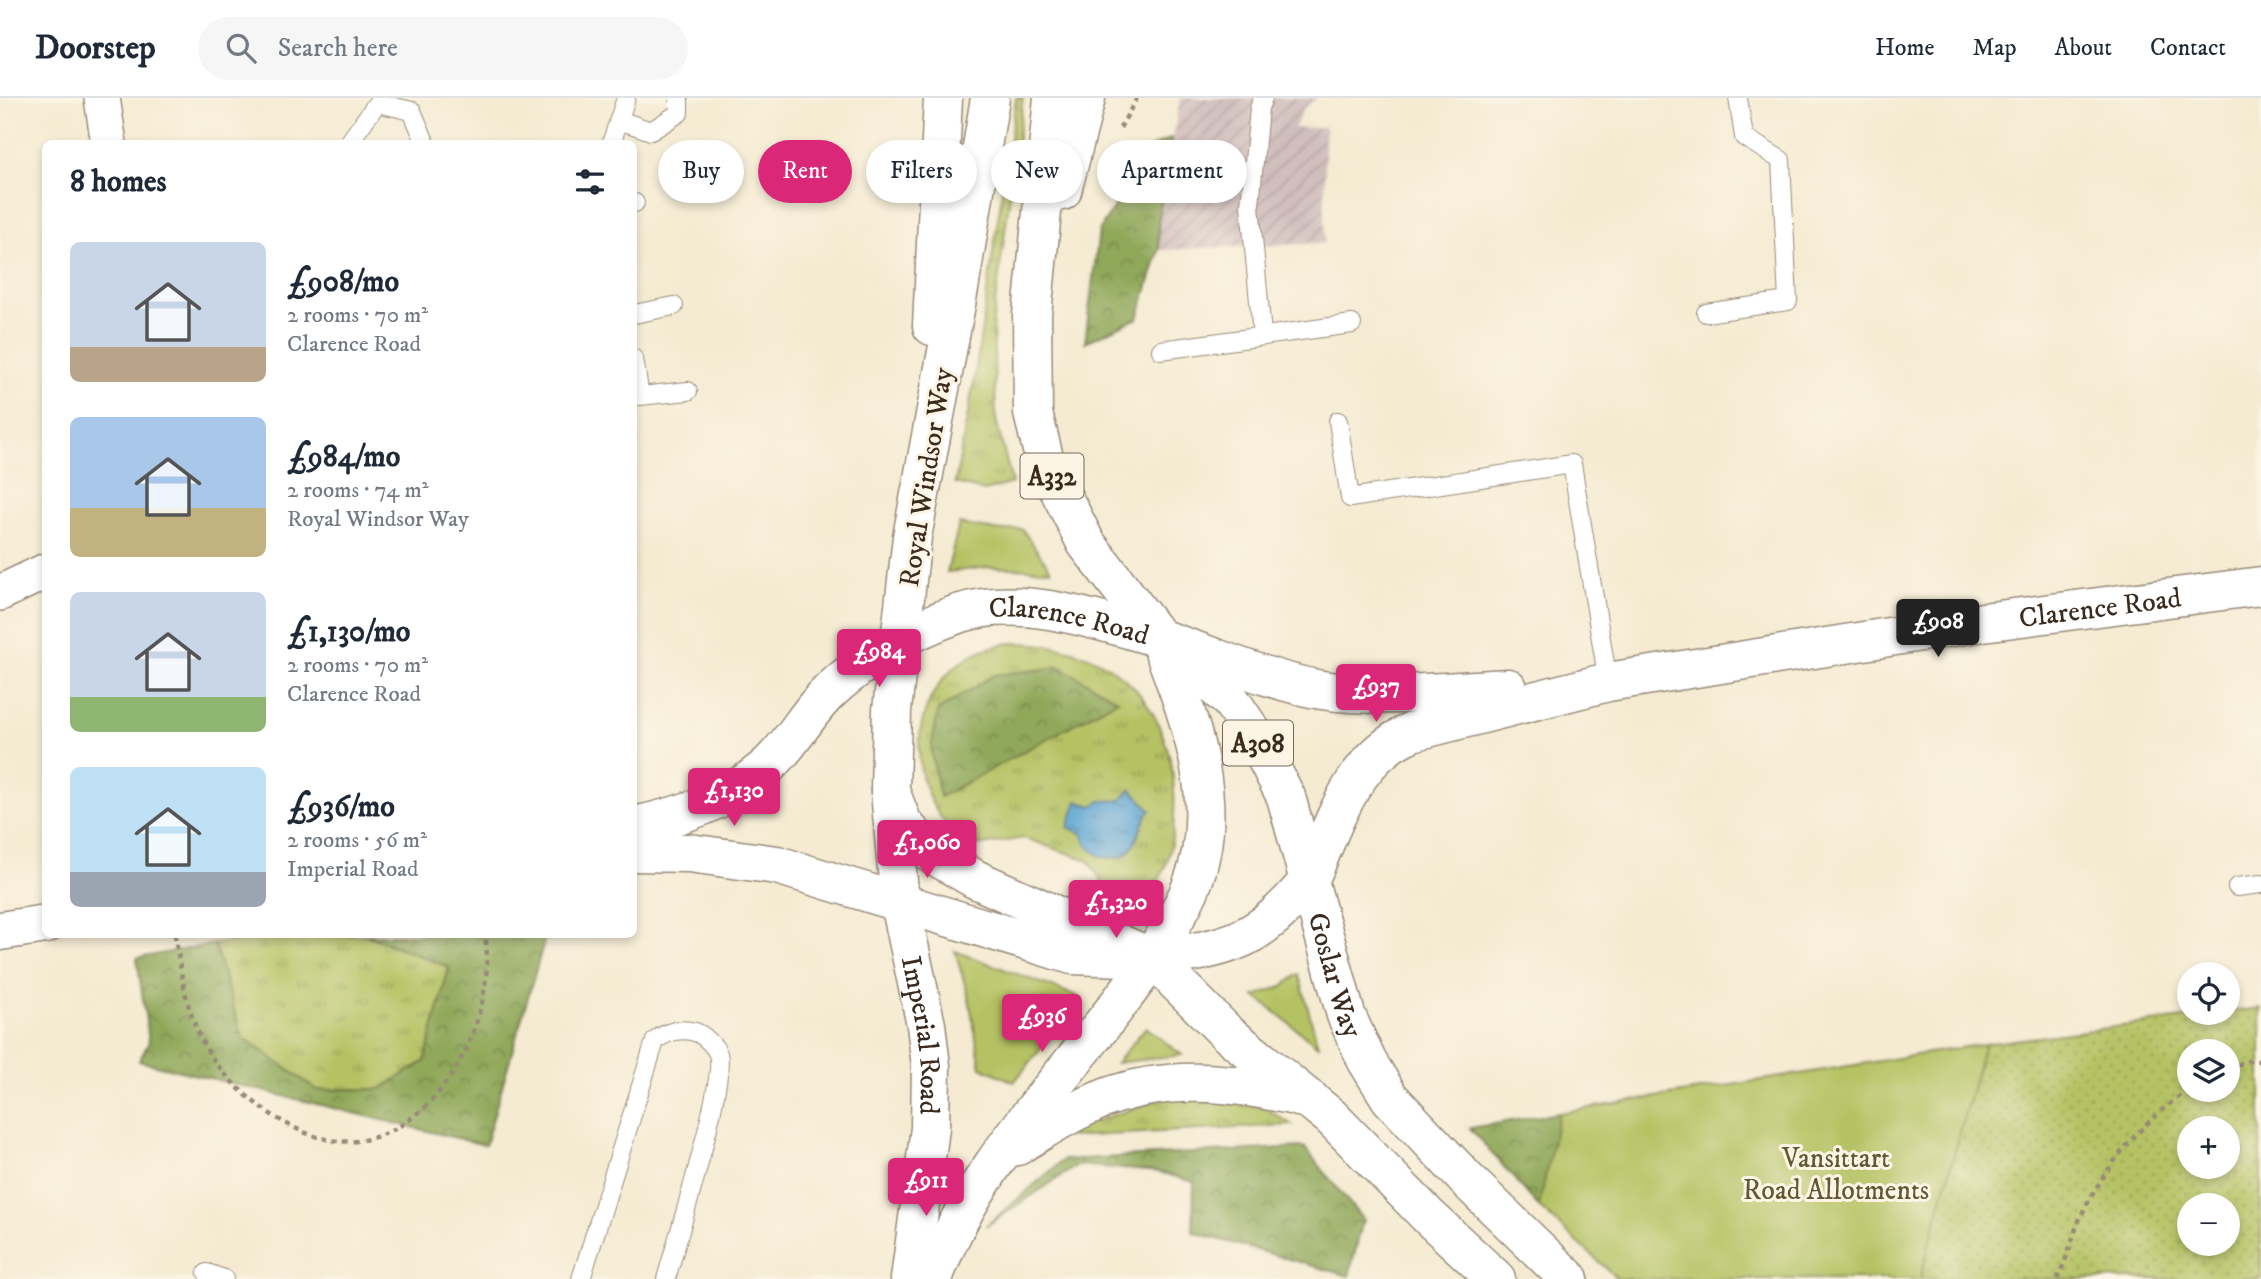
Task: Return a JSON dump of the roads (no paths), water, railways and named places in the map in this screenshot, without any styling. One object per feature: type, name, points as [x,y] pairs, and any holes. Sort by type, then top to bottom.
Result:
[{"type":"main road","points":[[929,437],[943,98]]},
{"type":"main road","name":"Royal Windsor Way","points":[[990,98],[960,282],[912,537],[892,710],[890,791],[903,824],[932,854],[1144,969]]},
{"type":"main road","name":"A332","points":[[1052,98],[1031,315],[1034,414],[1045,462],[1086,543],[1159,638]]},
{"type":"main road","points":[[1035,284],[1086,98]]},
{"type":"main road","name":"Clarence Road","points":[[1144,969],[1240,941],[1281,914],[1310,879],[1357,776],[1398,737],[1480,712],[1608,682],[1983,622],[2261,586]]},
{"type":"main road","name":"Clarence Road","points":[[637,825],[674,818],[719,800],[766,768],[825,696],[864,663],[901,638],[964,612],[1014,607],[1067,612],[1159,638],[1284,681],[1356,694],[1608,682]]},
{"type":"main road","points":[[933,1279],[953,1232],[979,1184],[1144,969],[1192,885],[1201,846],[1204,805],[1201,766],[1192,727],[1159,638]]},
{"type":"main road","name":"Goslar Way","points":[[1159,638],[1231,701],[1256,738],[1286,797],[1346,1015],[1367,1061],[1390,1098],[1466,1180],[1569,1279]]},
{"type":"main road","name":"Imperial Road","points":[[890,791],[900,903],[926,1025],[931,1066],[930,1128],[910,1279]]},
{"type":"main road","points":[[637,852],[730,857],[777,865],[1072,955],[1144,969],[1224,1029],[1311,1100],[1496,1279]]},
{"type":"main road","points":[[0,932],[42,926]]},
{"type":"main road","points":[[999,1157],[1081,1109],[1109,1096],[1149,1087],[1206,1082],[1237,1084],[1311,1100]]},
{"type":"street","points":[[102,98],[108,140]]},
{"type":"street","points":[[0,593],[42,573]]},
{"type":"lane","points":[[612,140],[626,98]]},
{"type":"lane","points":[[619,120],[651,131],[679,113],[679,98]]},
{"type":"lane","points":[[1262,334],[1250,205],[1259,108],[1263,98]]},
{"type":"lane","points":[[1706,313],[1788,301],[1781,160],[1744,137],[1738,98]]},
{"type":"lane","points":[[351,140],[376,101],[412,111],[424,140]]},
{"type":"lane","points":[[637,313],[674,306]]},
{"type":"lane","points":[[1161,350],[1262,334],[1352,324]]},
{"type":"lane","points":[[637,378],[640,396],[688,391]]},
{"type":"lane","points":[[1338,421],[1350,498],[1572,464],[1608,682]]},
{"type":"lane","points":[[2238,887],[2261,884]]},
{"type":"lane","points":[[582,1279],[655,1041],[665,1033],[683,1030],[699,1033],[719,1055],[711,1112],[666,1279]]},
{"type":"water","points":[[1131,789],[1151,810],[1131,850],[1124,855],[1116,858],[1100,856],[1090,848],[1082,833],[1068,828],[1077,801],[1092,806],[1101,801],[1121,800]]},
{"type":"park label","name":"Vansittart Road Allotments","points":[[1836,1173]]}]
